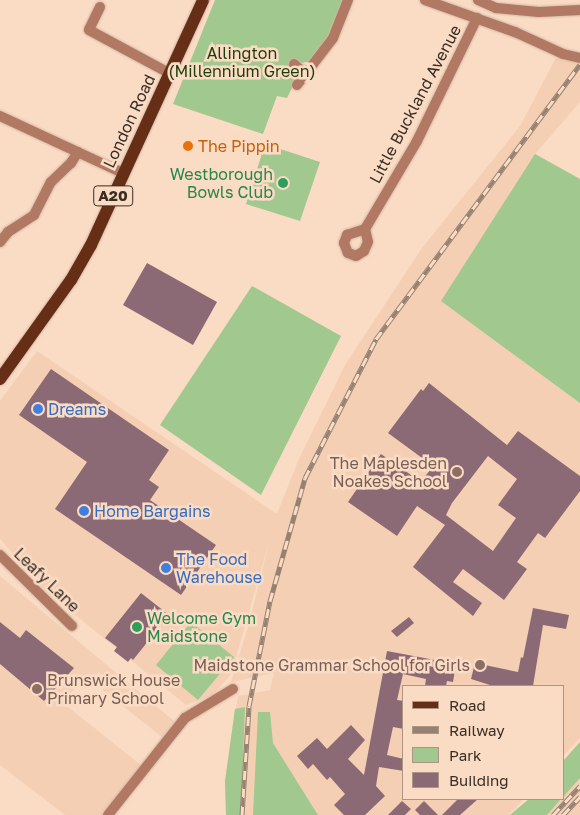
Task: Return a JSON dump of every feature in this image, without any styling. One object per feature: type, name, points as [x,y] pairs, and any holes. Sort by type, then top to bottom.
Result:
[{"type":"main road","name":"London Road","points":[[0,379],[71,280],[91,245],[203,0]]},
{"type":"street","points":[[297,85],[333,38],[348,0]]},
{"type":"street","points":[[425,0],[477,18],[563,54],[580,58]]},
{"type":"street","points":[[478,0],[496,8],[539,12],[580,10]]},
{"type":"street","points":[[100,7],[89,30],[170,73]]},
{"type":"street","name":"Little Buckland Avenue","points":[[364,229],[417,141],[477,18]]},
{"type":"street","points":[[294,64],[305,74]]},
{"type":"street","points":[[0,116],[123,173]]},
{"type":"street","points":[[0,242],[8,232],[34,215],[51,182],[71,163],[78,152]]},
{"type":"street","name":"Leafy Lane","points":[[0,555],[72,626]]},
{"type":"street","points":[[108,815],[185,718],[232,689]]},
{"type":"shaded area","points":[[557,56],[580,65],[580,102],[535,154],[580,179],[580,738],[565,754],[565,685],[402,685],[402,800],[523,800],[508,815],[318,815],[273,743],[270,717],[266,794],[290,815],[226,815],[225,781],[238,696],[270,690],[274,673],[231,682],[248,627],[270,539],[231,674],[213,695],[186,705],[47,592],[0,539],[0,401],[37,351],[277,514],[298,461],[345,365],[422,248],[520,126]]},
{"type":"shaded area","name":"Brunswick House Primary School","points":[[0,576],[174,721],[162,737],[85,676],[63,703],[141,765],[104,815],[65,815],[0,765]]},
{"type":"shaded area","points":[[580,742],[580,815],[510,815],[528,800],[565,800],[565,759]]},
{"type":"green space","name":"Allington (Millennium Green)","points":[[215,0],[344,0],[331,35],[309,62],[301,63],[295,59],[290,65],[295,72],[295,82],[287,98],[277,96],[263,134],[173,104]]},
{"type":"green space","name":"Westborough Bowls Club","points":[[265,144],[320,162],[300,221],[246,204]]},
{"type":"green space","points":[[535,154],[580,179],[580,403],[441,301]]},
{"type":"green space","points":[[252,286],[341,336],[261,495],[160,425]]},
{"type":"green space","points":[[191,622],[234,657],[198,700],[156,665]]},
{"type":"green space","points":[[245,707],[241,815],[226,815],[225,781],[235,709]]},
{"type":"green space","points":[[258,712],[270,712],[273,743],[318,815],[253,815]]},
{"type":"green space","points":[[580,742],[580,778],[565,795],[565,759]]},
{"type":"green space","points":[[528,800],[560,800],[547,815],[510,815]]},
{"type":"building","points":[[147,263],[217,302],[193,345],[123,305]]},
{"type":"building","points":[[51,369],[169,450],[149,480],[159,487],[150,500],[216,545],[181,595],[55,509],[87,462],[19,415]]},
{"type":"building","points":[[429,383],[507,445],[518,431],[580,476],[580,491],[545,538],[538,533],[517,562],[527,569],[504,600],[463,569],[453,582],[482,603],[473,616],[413,567],[445,525],[417,506],[397,536],[348,502],[381,454],[421,482],[433,466],[388,433],[421,389],[423,391]],"holes":[[[488,456],[517,479],[498,505],[516,518],[493,551],[446,515],[452,503]]]},
{"type":"building","name":"Welcome Gym Maidstone","points":[[141,593],[169,615],[133,660],[131,658],[128,662],[114,651],[117,647],[105,638]]},
{"type":"building","points":[[533,608],[569,615],[566,629],[543,625],[533,685],[490,685],[471,679],[475,663],[518,672],[521,657],[523,658]]},
{"type":"building","points":[[409,617],[414,623],[397,637],[391,631]]},
{"type":"building","name":"Brunswick House Primary School","points":[[0,622],[20,638],[26,630],[74,668],[44,701],[0,664]]},
{"type":"building","points":[[387,651],[456,664],[453,682],[447,681],[446,685],[425,685],[426,679],[403,674],[397,700],[402,701],[402,729],[393,727],[387,755],[402,759],[402,771],[379,767],[376,786],[385,796],[365,815],[344,815],[334,805],[345,794],[330,777],[327,780],[313,764],[308,769],[297,756],[317,738],[327,749],[351,725],[365,740],[348,759],[364,775]]},
{"type":"building","points":[[457,800],[477,800],[460,815],[442,815]]},
{"type":"building","points":[[402,801],[411,809],[405,815],[388,815]]},
{"type":"building","points":[[424,801],[438,815],[420,815],[415,810]]},
{"type":"railway","points":[[242,815],[249,706],[270,601],[305,478],[376,339],[580,64]]},
{"type":"railway","points":[[553,815],[580,786]]},
{"type":"railway","points":[[563,815],[580,797]]},
{"type":"place","name":"The Pippin","points":[[188,146]]},
{"type":"place","name":"Westborough Bowls Club","points":[[283,183]]},
{"type":"place","name":"Dreams","points":[[38,409]]},
{"type":"place","name":"The Maplesden Noakes School","points":[[457,472]]},
{"type":"place","name":"Home Bargains","points":[[84,511]]},
{"type":"place","name":"The Food Warehouse","points":[[166,568]]},
{"type":"place","name":"Welcome Gym Maidstone","points":[[137,627]]},
{"type":"place","name":"Maidstone Grammar School for Girls","points":[[480,665]]},
{"type":"place","name":"Brunswick House Primary School","points":[[37,689]]}]
